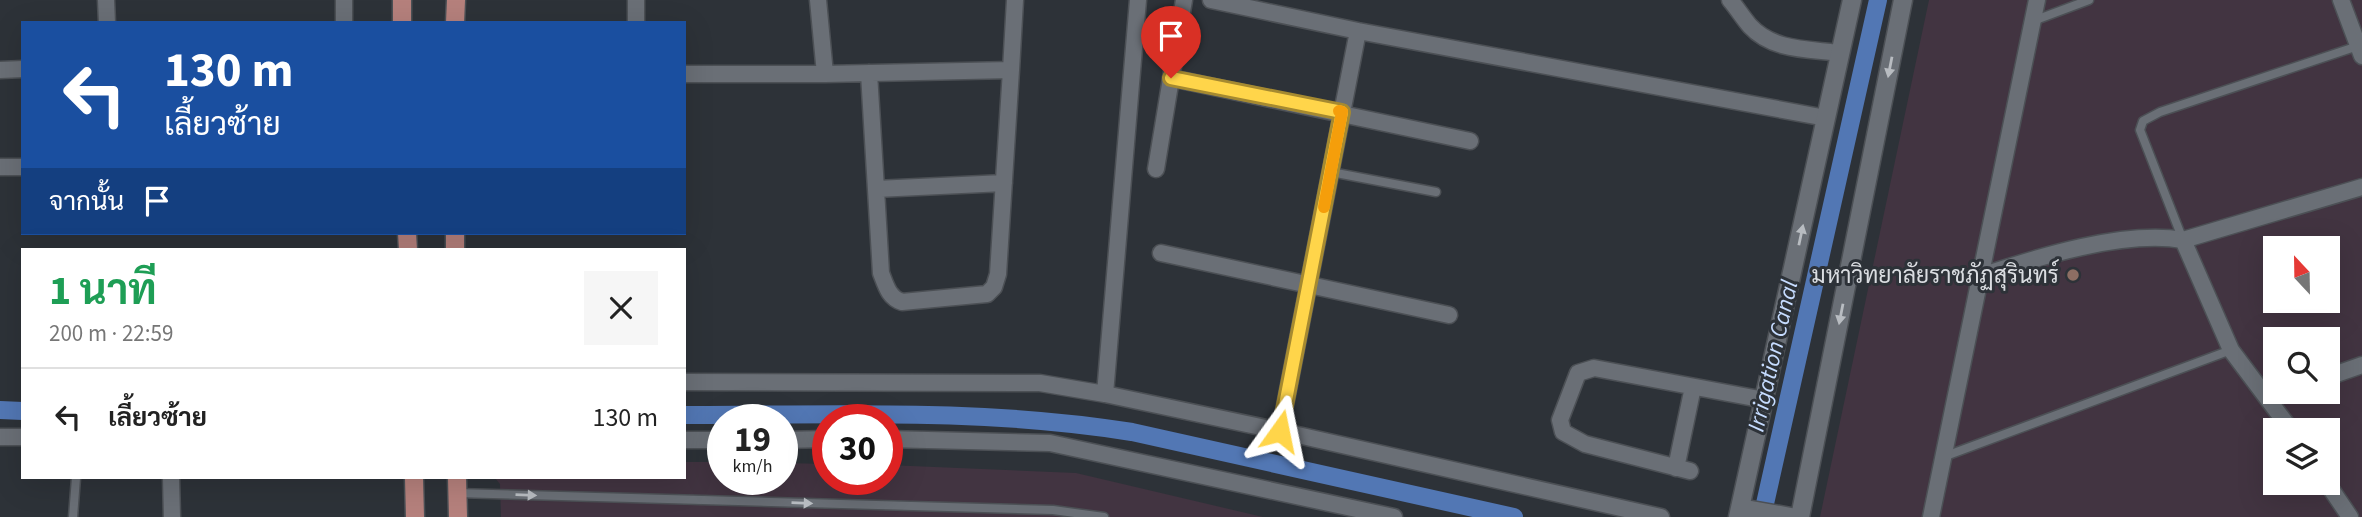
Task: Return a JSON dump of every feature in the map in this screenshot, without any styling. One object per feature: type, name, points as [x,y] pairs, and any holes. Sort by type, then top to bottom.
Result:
[{"type":"main road","points":[[401,0],[402,21]]},
{"type":"main road","points":[[455,21],[456,0]]},
{"type":"main road","points":[[414,479],[415,517]]},
{"type":"main road","points":[[457,485],[458,517]]},
{"type":"street","points":[[106,0],[107,21]]},
{"type":"street","points":[[344,0],[344,21]]},
{"type":"street","points":[[636,0],[636,21]]},
{"type":"street","points":[[818,0],[825,74]]},
{"type":"street","points":[[869,73],[881,274],[888,291],[895,300],[902,302],[987,294],[994,287],[998,274],[1016,0]]},
{"type":"street","points":[[1105,394],[1138,0]]},
{"type":"street","points":[[1156,169],[1184,0]]},
{"type":"street","points":[[1211,0],[1358,31],[1826,118]]},
{"type":"street","points":[[1730,0],[1749,25],[1784,47],[1839,52]]},
{"type":"street","points":[[1852,0],[1743,512],[1792,517],[1903,0]]},
{"type":"street","points":[[1931,517],[2037,0]]},
{"type":"street","points":[[2341,0],[2356,22],[2360,51]]},
{"type":"street","points":[[1280,431],[1358,31]]},
{"type":"street","points":[[0,70],[21,69]]},
{"type":"street","points":[[686,74],[1011,70]]},
{"type":"street","points":[[1171,78],[1470,141]]},
{"type":"street","points":[[0,167],[21,167]]},
{"type":"street","points":[[876,189],[1004,183]]},
{"type":"street","points":[[1981,276],[2044,255],[2158,235],[2183,240],[2362,187]]},
{"type":"street","points":[[2183,240],[2231,349],[2263,390]]},
{"type":"street","points":[[1161,253],[1310,283],[1448,315]]},
{"type":"street","points":[[2340,373],[2362,365]]},
{"type":"street","points":[[1693,387],[1683,470],[1569,438],[1559,427],[1574,377],[1584,369],[1594,368],[1766,400]]},
{"type":"street","points":[[686,382],[1040,383],[1280,431],[1661,517]]},
{"type":"street","points":[[0,437],[21,437]]},
{"type":"street","points":[[903,439],[1050,443],[1394,517]]},
{"type":"street","points":[[686,440],[707,440]]},
{"type":"street","points":[[172,479],[172,517]]},
{"type":"street","points":[[2335,495],[2350,517]]},
{"type":"lane","points":[[2033,22],[2089,0]]},
{"type":"lane","points":[[2183,240],[2140,130],[2143,121],[2161,112],[2360,51]]},
{"type":"lane","points":[[1331,172],[1436,192]]},
{"type":"lane","points":[[1943,457],[2231,349]]},
{"type":"lane","points":[[74,517],[76,479]]},
{"type":"lane","points":[[457,485],[1039,510],[1104,517]]},
{"type":"shaded area","name":"มหาวิทยาลัยราชภัฏสุรินทร์","points":[[1929,0],[2362,0],[2362,517],[1820,517]]},
{"type":"shaded area","points":[[686,462],[707,462],[707,495],[798,495],[798,463],[812,464],[812,495],[903,495],[903,466],[1076,473],[1263,517],[501,517],[500,484],[496,479],[686,479]]},
{"type":"waterway","name":"Irrigation Canal","points":[[1762,517],[1878,0]]},
{"type":"waterway","points":[[0,410],[21,411]]},
{"type":"waterway","points":[[686,415],[909,414],[1076,424],[1132,432],[1514,517]]},
{"type":"slow traffic","points":[[1324,207],[1342,112],[1339,111]]},
{"type":"place","name":"มหาวิทยาลัยราชภัฏสุรินทร์","points":[[2073,275]]},
{"type":"route","points":[[1171,78],[1342,112],[1280,431]]}]
